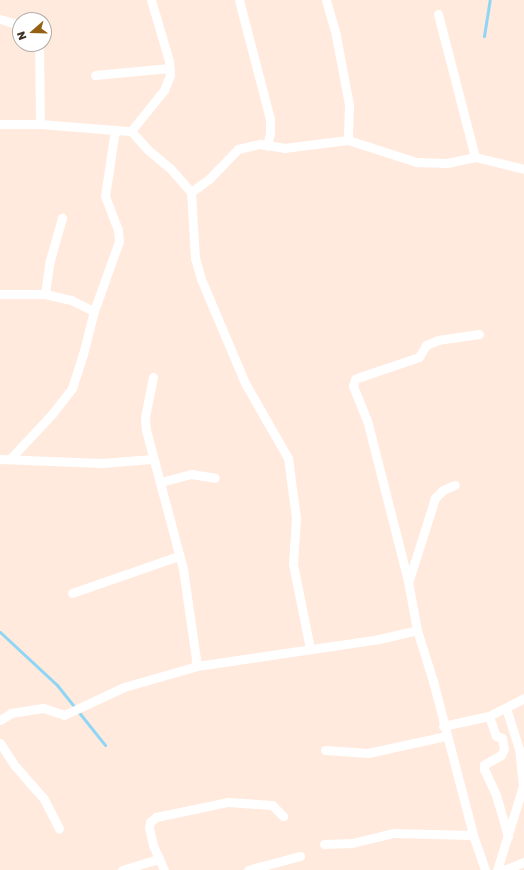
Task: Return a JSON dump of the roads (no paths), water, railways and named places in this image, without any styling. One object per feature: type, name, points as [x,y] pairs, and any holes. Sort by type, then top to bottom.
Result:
[{"type":"street","points":[[131,131],[164,90],[170,76],[170,68],[151,0]]},
{"type":"street","points":[[240,0],[270,119],[270,133],[267,146]]},
{"type":"street","points":[[326,0],[336,36],[349,105],[348,140]]},
{"type":"street","points":[[438,14],[475,157]]},
{"type":"street","points":[[0,19],[12,23]]},
{"type":"street","points":[[39,52],[40,124]]},
{"type":"street","points":[[95,76],[170,68]]},
{"type":"street","points":[[0,124],[40,124],[131,131],[147,149],[170,168],[191,192],[195,258],[201,279],[245,383],[288,458],[296,518],[293,564],[310,648]]},
{"type":"street","points":[[10,459],[52,414],[72,388],[83,354],[94,310],[119,241],[118,230],[105,196],[115,130]]},
{"type":"street","points":[[191,192],[209,179],[238,149],[249,144],[284,148],[348,140],[416,162],[447,162],[475,157],[524,169]]},
{"type":"street","points":[[45,294],[50,260],[62,218]]},
{"type":"street","points":[[0,294],[45,294],[71,300],[94,310]]},
{"type":"street","points":[[479,334],[438,340],[426,345],[416,359],[360,377],[354,382],[369,427],[408,581],[417,630],[433,681],[443,726],[473,835],[485,870]]},
{"type":"street","points":[[153,377],[145,417],[152,459],[161,482],[187,589],[197,666]]},
{"type":"street","points":[[0,459],[102,463],[152,459]]},
{"type":"street","points":[[161,482],[191,474],[215,478]]},
{"type":"street","points":[[408,581],[435,498],[443,490],[454,485]]},
{"type":"street","points":[[72,593],[178,556]]},
{"type":"street","points":[[0,720],[11,713],[43,708],[64,715],[124,687],[197,666],[310,648],[379,639],[417,630]]},
{"type":"street","points":[[443,726],[489,716],[524,698]]},
{"type":"street","points":[[497,870],[523,786],[519,749],[506,708]]},
{"type":"street","points":[[489,716],[496,736],[502,738],[504,749],[501,755],[484,765],[484,769],[508,836]]},
{"type":"street","points":[[325,750],[368,753],[446,736]]},
{"type":"street","points":[[0,743],[15,766],[44,799],[59,828]]},
{"type":"street","points":[[164,870],[149,827],[150,822],[156,818],[228,802],[272,805],[283,816]]},
{"type":"street","points":[[324,844],[352,842],[393,834],[473,835]]},
{"type":"street","points":[[248,870],[300,856]]},
{"type":"street","points":[[122,870],[159,859]]},
{"type":"street","points":[[504,870],[524,862]]},
{"type":"waterway","points":[[484,36],[490,0]]},
{"type":"waterway","points":[[0,632],[57,685],[105,745]]}]
